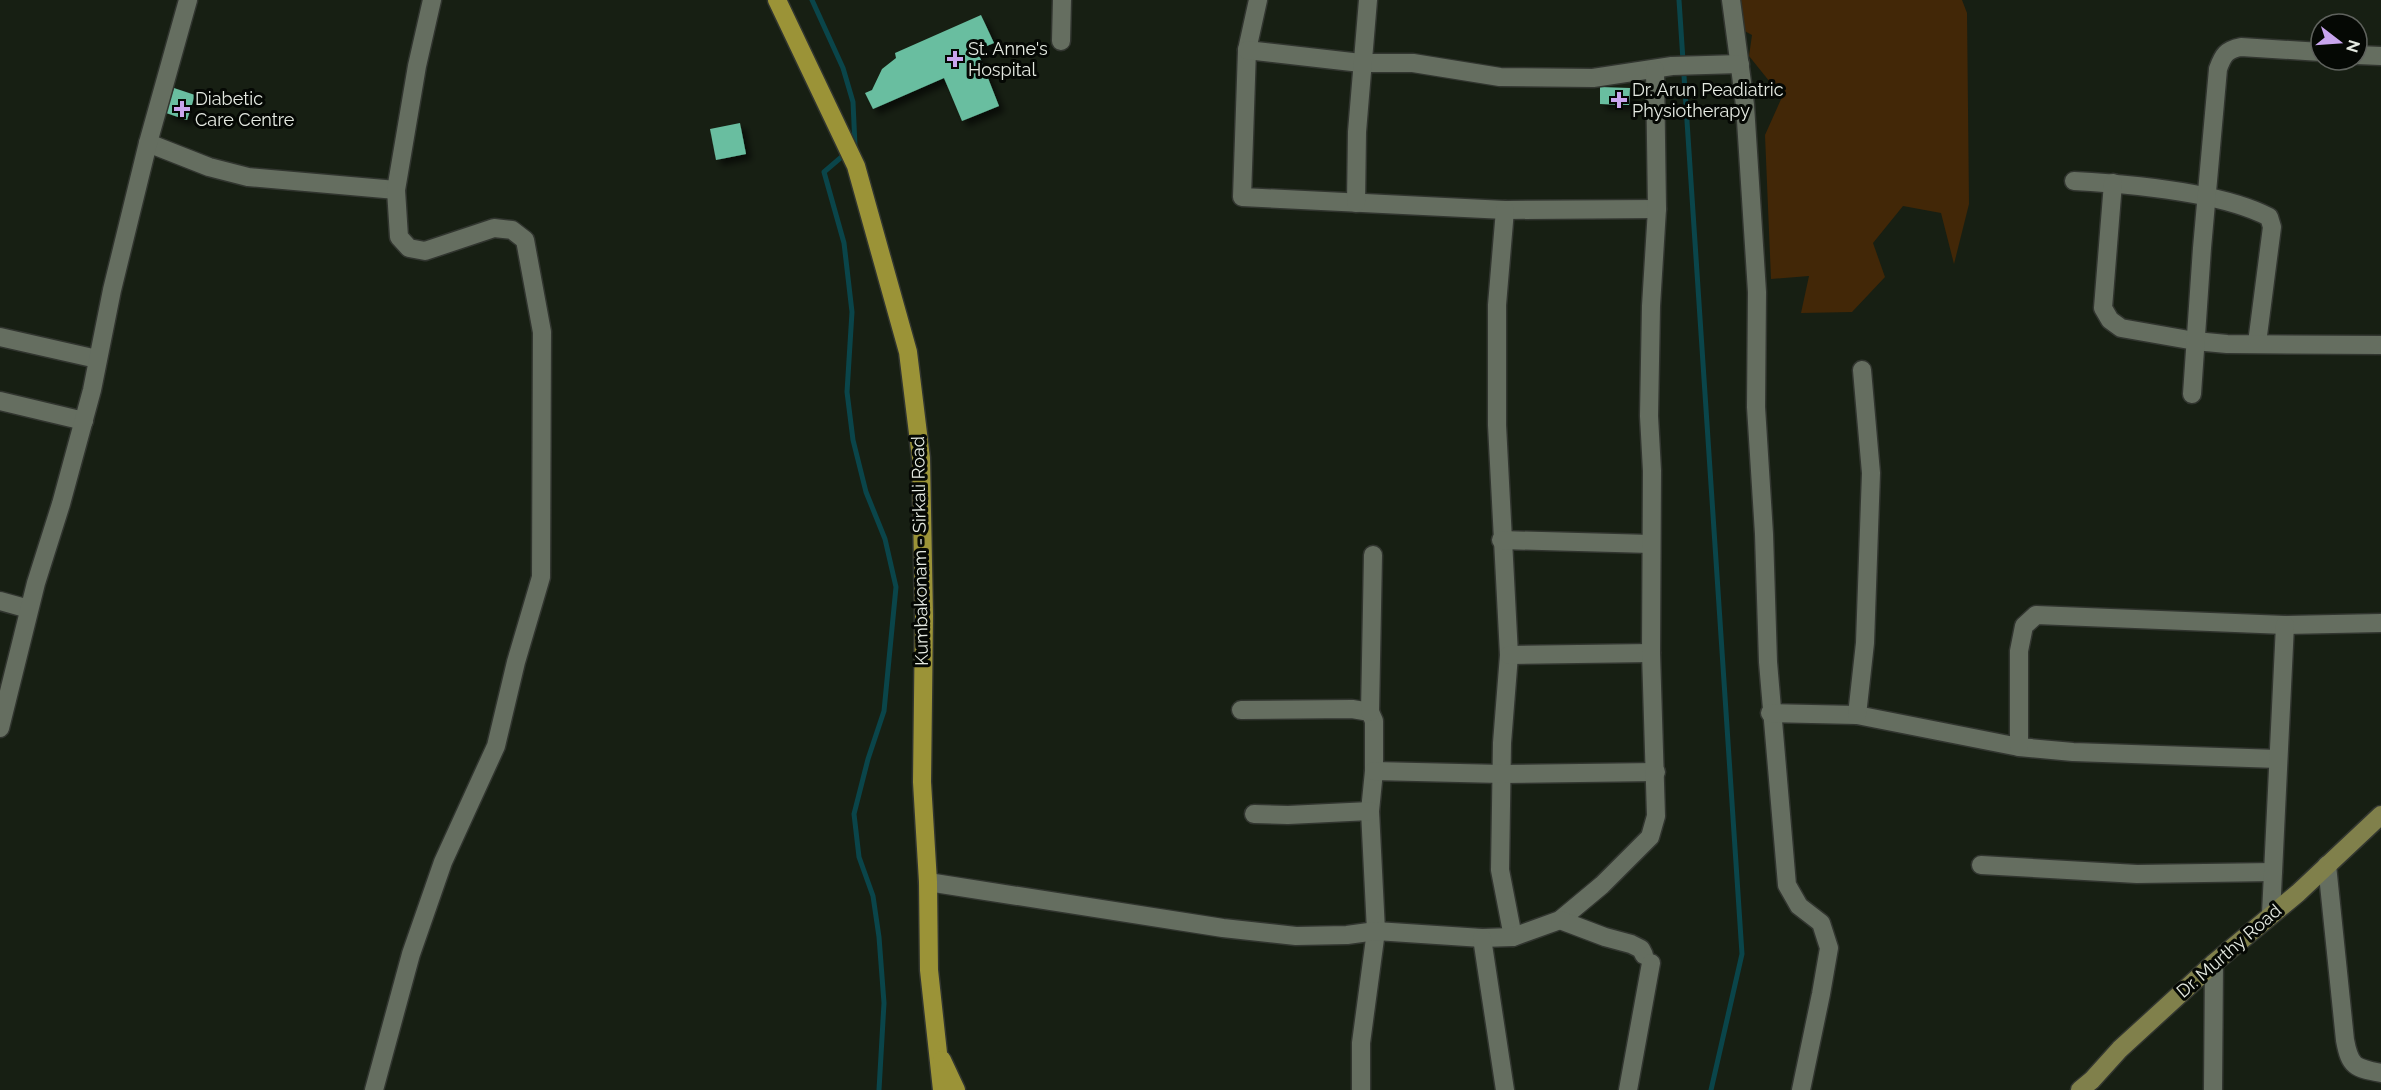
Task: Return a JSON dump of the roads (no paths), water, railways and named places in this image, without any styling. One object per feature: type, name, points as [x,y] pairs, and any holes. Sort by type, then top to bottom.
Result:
[{"type":"main road","name":"Kumbakonam - Sirkali Road","points":[[777,0],[856,166],[908,352],[921,458],[924,616],[922,782],[928,882],[928,970],[940,1056],[942,1090]]},
{"type":"main road","name":"Dr. Murthy Road","points":[[2088,1087],[2120,1049],[2381,815]]},
{"type":"main road","name":"Kumbakonam - Sirkali Road","points":[[940,1056],[956,1090]]},
{"type":"street","points":[[0,728],[29,609],[84,421],[148,143],[188,0]]},
{"type":"street","points":[[374,1090],[411,954],[442,862],[496,746],[516,662],[541,576],[542,332],[525,240],[512,230],[494,228],[425,251],[409,248],[399,237],[396,190],[417,66],[432,0]]},
{"type":"street","points":[[1061,41],[1062,0]]},
{"type":"street","points":[[1258,0],[1247,50],[1242,196],[1504,210],[1657,209]]},
{"type":"street","points":[[1356,203],[1361,63],[1368,0]]},
{"type":"street","points":[[1731,0],[1745,105],[1757,292],[1756,407],[1764,534],[1770,713],[1787,885],[1799,906],[1821,923],[1828,948],[1801,1090]]},
{"type":"street","points":[[2192,394],[2202,248],[2218,69],[2222,55],[2229,49],[2241,47],[2309,51]]},
{"type":"street","points":[[1247,50],[1361,63],[1413,63],[1500,77],[1593,78],[1664,68],[1740,64]]},
{"type":"street","points":[[928,882],[1223,928],[1296,936],[1347,935],[1376,930],[1482,938],[1513,937],[1560,920],[1602,885],[1650,837],[1656,816],[1651,653],[1652,471],[1649,416],[1651,306],[1664,68]]},
{"type":"street","points":[[148,143],[209,167],[248,177],[396,190]]},
{"type":"street","points":[[2074,181],[2113,183],[2208,197],[2269,217],[2272,227],[2257,343]]},
{"type":"street","points":[[2113,183],[2103,308],[2110,320],[2121,328],[2195,341],[2227,344],[2381,345]]},
{"type":"street","points":[[1504,210],[1497,305],[1502,540],[1509,655],[1502,743],[1500,870],[1513,937]]},
{"type":"street","points":[[0,337],[97,358]]},
{"type":"street","points":[[1857,715],[1865,643],[1871,473],[1862,370]]},
{"type":"street","points":[[0,401],[84,421]]},
{"type":"street","points":[[1502,540],[1651,544]]},
{"type":"street","points":[[1361,1090],[1361,1043],[1376,930],[1370,811],[1374,771],[1374,721],[1370,712],[1373,555]]},
{"type":"street","points":[[0,601],[29,609]]},
{"type":"street","points":[[2019,747],[2019,651],[2024,626],[2036,615],[2285,625],[2381,623]]},
{"type":"street","points":[[2271,914],[2285,625]]},
{"type":"street","points":[[1509,655],[1651,653]]},
{"type":"street","points":[[1241,710],[1352,709],[1370,712]]},
{"type":"street","points":[[1770,713],[1857,715],[2019,747],[2073,752],[2278,759]]},
{"type":"street","points":[[1374,771],[1502,774],[1656,772]]},
{"type":"street","points":[[1254,814],[1288,815],[1370,811]]},
{"type":"street","points":[[1981,865],[2138,874],[2273,872]]},
{"type":"street","points":[[2327,865],[2344,1040],[2348,1059],[2359,1069],[2381,1073]]},
{"type":"street","points":[[1560,920],[1641,948],[1648,959],[1628,1090]]},
{"type":"street","points":[[1482,938],[1505,1090]]},
{"type":"street","points":[[2213,1090],[2214,963]]},
{"type":"waterway","points":[[812,0],[843,68],[853,102],[855,146],[853,148]]},
{"type":"waterway","points":[[1679,0],[1742,954],[1711,1090]]},
{"type":"waterway","points":[[845,154],[824,172],[844,243],[852,312],[847,392],[853,440],[866,492],[885,539],[896,587],[884,711],[868,759],[854,814],[859,857],[873,896],[879,937],[884,1003],[879,1090]]},
{"type":"place","name":"St. Anne's Hospital","points":[[955,59]]},
{"type":"place","name":"Dr. Arun Peadiatric Physiotherapy","points":[[1619,100]]},
{"type":"place","name":"Diabetic Care Centre","points":[[182,109]]}]
